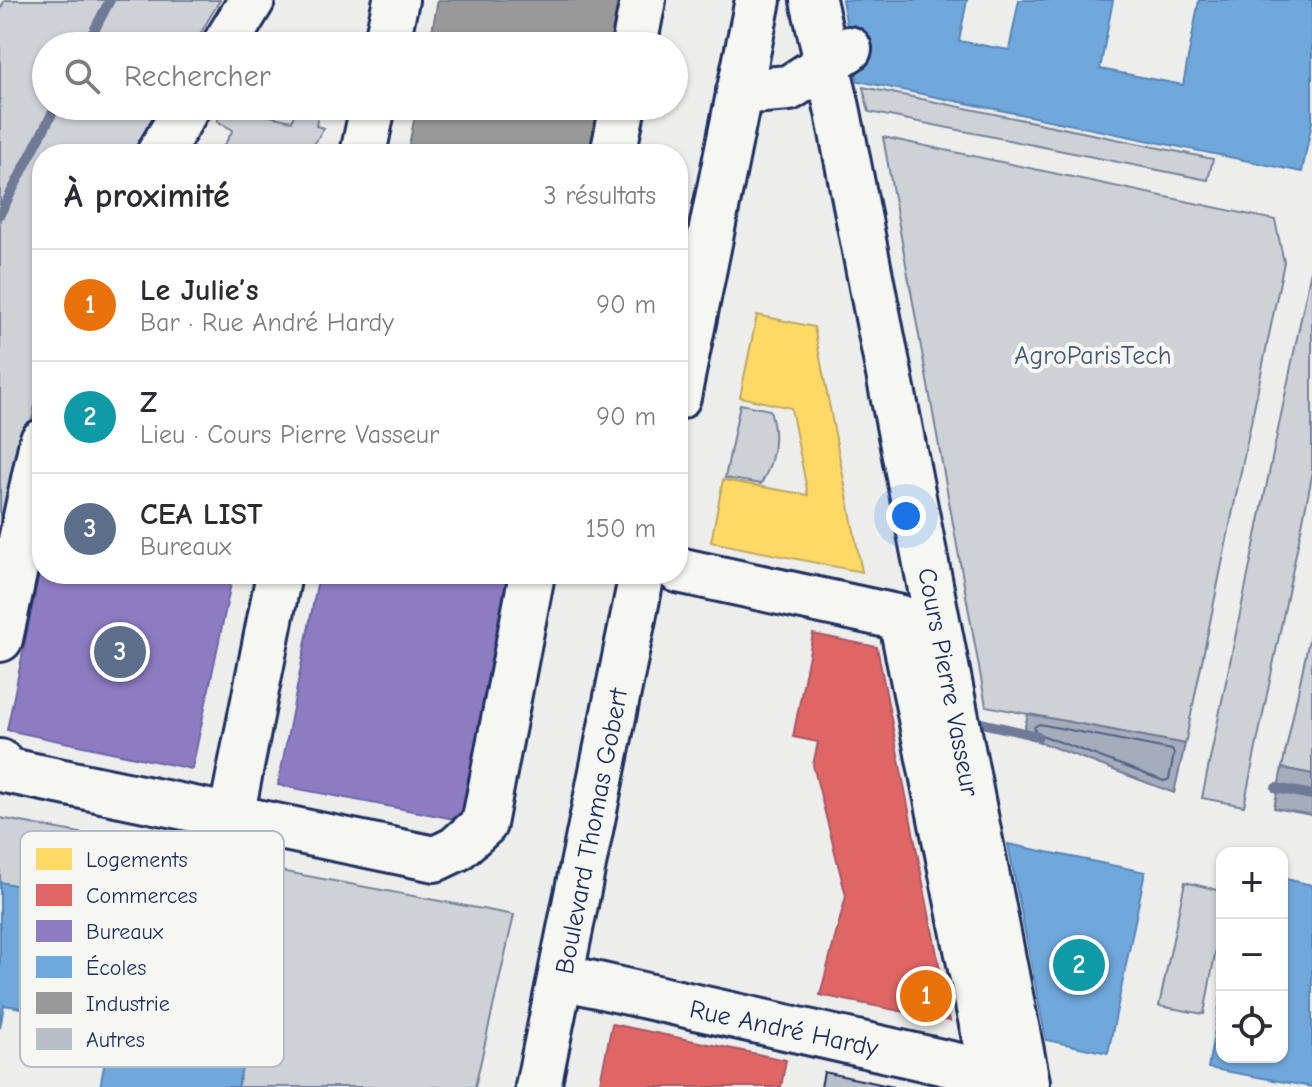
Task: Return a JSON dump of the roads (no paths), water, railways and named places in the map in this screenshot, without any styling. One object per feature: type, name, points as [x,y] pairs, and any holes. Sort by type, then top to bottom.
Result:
[{"type":"street","points":[[233,32],[252,0]]},
{"type":"street","points":[[389,32],[396,0]]},
{"type":"street","points":[[637,32],[643,0]]},
{"type":"street","points":[[688,347],[758,0]]},
{"type":"street","name":"Cours Pierre Vasseur","points":[[813,0],[839,55],[1024,1081]]},
{"type":"street","points":[[739,92],[789,88],[839,55]]},
{"type":"street","points":[[165,144],[180,120]]},
{"type":"street","points":[[365,144],[370,120]]},
{"type":"street","points":[[615,144],[620,120]]},
{"type":"street","points":[[0,639],[32,489]]},
{"type":"street","points":[[688,572],[901,618],[1024,1081]]},
{"type":"street","points":[[231,817],[277,584]]},
{"type":"street","points":[[0,762],[5,770],[435,859],[456,849],[484,824],[530,584]]},
{"type":"street","name":"Boulevard Thomas Gobert","points":[[538,1087],[640,584]]},
{"type":"street","name":"Rue André Hardy","points":[[562,977],[1024,1081]]},
{"type":"water","points":[[1028,714],[1185,744],[1174,793],[1029,738],[1025,726]]},
{"type":"water","points":[[1282,768],[1312,774],[1312,815],[1274,808]]},
{"type":"waterway","points":[[93,32],[110,0]]},
{"type":"waterway","points":[[36,144],[49,120]]},
{"type":"waterway","points":[[0,214],[32,152]]},
{"type":"waterway","points":[[968,720],[1038,736]]},
{"type":"waterway","points":[[1276,788],[1312,795]]},
{"type":"place","name":"CEA LIST","points":[[120,652]]},
{"type":"place","name":"Z","points":[[1079,965]]},
{"type":"place","name":"Le Julie’s","points":[[926,996]]},
{"type":"park label","name":"AgroParisTech","points":[[1093,355]]}]
